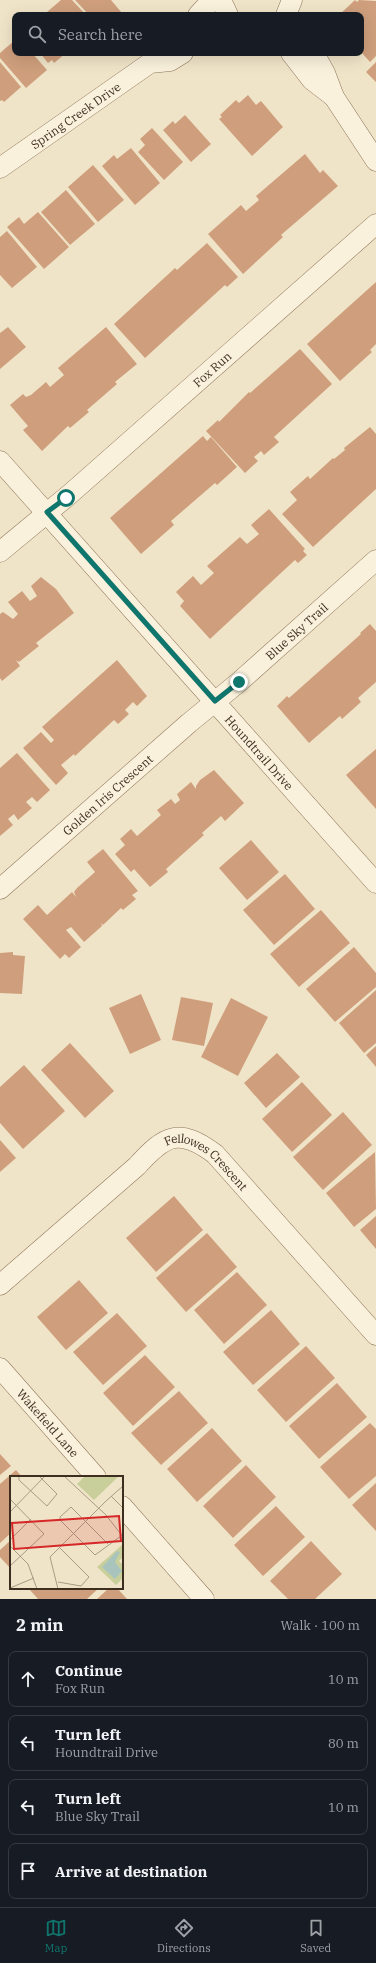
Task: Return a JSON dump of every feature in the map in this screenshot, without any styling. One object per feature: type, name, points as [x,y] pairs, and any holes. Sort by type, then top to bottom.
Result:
[{"type":"street","points":[[201,12],[212,0]]},
{"type":"street","points":[[221,0],[227,12]]},
{"type":"street","name":"Spring Creek Drive","points":[[0,168],[153,58],[170,61],[178,56]]},
{"type":"street","points":[[293,56],[312,80],[334,97]]},
{"type":"street","points":[[316,56],[325,73],[334,97],[376,161]]},
{"type":"street","name":"Fox Run","points":[[47,512],[70,494],[376,224]]},
{"type":"street","name":"Houndtrail Drive","points":[[0,461],[215,701],[295,794],[376,883]]},
{"type":"street","points":[[0,552],[47,512]]},
{"type":"street","name":"Blue Sky Trail","points":[[215,701],[239,682],[376,560]]},
{"type":"street","name":"Golden Iris Crescent","points":[[0,889],[215,701]]},
{"type":"street","name":"Fellowes Crescent","points":[[0,1285],[137,1166],[153,1148],[170,1138],[184,1138],[200,1142],[215,1154],[376,1335]]},
{"type":"street","name":"Wakefield Lane","points":[[0,1368],[95,1476]]},
{"type":"street","points":[[123,1507],[204,1599]]},
{"type":"building","points":[[61,0],[72,0],[83,12],[47,12]]},
{"type":"building","points":[[75,0],[111,0],[121,12],[86,12]]},
{"type":"building","points":[[355,0],[357,2],[359,0],[376,1],[376,56],[370,62],[364,55],[364,12],[342,12]]},
{"type":"building","points":[[12,43],[12,56],[35,56],[47,70],[26,88],[0,58],[0,53]]},
{"type":"building","points":[[42,56],[62,56],[54,63],[52,60],[48,63]]},
{"type":"building","points":[[0,62],[21,87],[4,102],[2,100],[0,101]]},
{"type":"building","points":[[376,62],[376,82],[366,72]]},
{"type":"building","points":[[248,95],[256,105],[261,101],[283,127],[252,156],[219,119],[222,117],[220,115],[236,100],[239,103]]},
{"type":"building","points":[[185,115],[211,144],[191,162],[163,130],[173,121],[175,124]]},
{"type":"building","points":[[152,128],[183,162],[164,180],[138,152],[145,145],[140,139]]},
{"type":"building","points":[[131,148],[160,183],[135,205],[102,166],[114,155],[117,159]]},
{"type":"building","points":[[305,154],[320,173],[323,170],[338,186],[281,235],[283,237],[243,274],[208,234],[241,205],[246,211],[259,200],[256,196]]},
{"type":"building","points":[[93,165],[124,200],[98,222],[68,187]]},
{"type":"building","points":[[66,190],[95,224],[70,245],[41,212]]},
{"type":"building","points":[[38,212],[69,247],[44,269],[7,227],[19,217],[24,224]]},
{"type":"building","points":[[7,231],[37,267],[12,288],[0,275],[0,237]]},
{"type":"building","points":[[207,243],[238,277],[227,287],[225,285],[145,358],[114,324],[175,268],[177,270]]},
{"type":"building","points":[[376,282],[376,344],[370,350],[372,352],[340,381],[307,344]]},
{"type":"building","points":[[8,327],[26,347],[0,369],[0,333]]},
{"type":"building","points":[[106,327],[137,364],[115,382],[117,384],[87,410],[89,412],[70,428],[68,426],[42,451],[23,430],[28,426],[10,405],[23,394],[26,397],[31,395],[46,382],[50,387],[64,375],[58,368]]},
{"type":"building","points":[[300,349],[332,384],[274,437],[279,442],[264,455],[261,451],[254,457],[258,461],[245,473],[206,431],[218,420],[219,422],[249,392],[250,393]]},
{"type":"building","points":[[370,427],[376,434],[376,489],[313,547],[282,514],[297,500],[290,492],[308,476],[310,479]]},
{"type":"building","points":[[203,436],[207,441],[211,437],[237,467],[217,485],[215,483],[171,521],[174,525],[141,554],[110,518]]},
{"type":"building","points":[[269,509],[305,549],[303,551],[307,555],[298,563],[295,560],[210,639],[180,606],[184,601],[176,592],[193,576],[201,585],[214,573],[207,566],[240,537],[247,544],[259,534],[251,525]]},
{"type":"building","points":[[41,577],[56,589],[74,613],[36,643],[39,646],[19,662],[16,660],[20,666],[2,681],[0,678],[0,614],[3,612],[13,619],[18,614],[8,602],[22,591],[30,601],[37,596],[31,586]]},
{"type":"building","points":[[370,624],[376,631],[376,682],[358,698],[361,702],[342,719],[340,716],[309,743],[277,706],[287,696],[289,698],[361,634],[360,633]]},
{"type":"building","points":[[117,660],[147,696],[137,706],[133,702],[125,710],[129,714],[118,724],[114,720],[75,756],[74,754],[61,765],[68,773],[56,785],[23,748],[41,732],[51,743],[54,740],[42,727]]},
{"type":"building","points":[[376,749],[376,809],[346,775]]},
{"type":"building","points":[[17,753],[50,790],[37,802],[32,797],[26,802],[32,808],[18,820],[14,814],[8,819],[13,825],[0,836],[0,768]]},
{"type":"building","points":[[214,770],[244,803],[225,821],[221,816],[202,833],[204,835],[166,869],[168,872],[150,887],[134,869],[131,872],[115,854],[125,845],[120,839],[131,829],[137,836],[161,815],[157,810],[171,799],[175,804],[180,800],[177,794],[191,782],[196,789],[196,786],[200,780]]},
{"type":"building","points":[[251,840],[279,872],[247,900],[219,868]]},
{"type":"building","points":[[103,849],[138,891],[132,895],[136,899],[123,910],[121,908],[103,925],[101,923],[102,926],[84,942],[71,927],[66,930],[81,947],[69,958],[65,954],[60,959],[23,919],[38,905],[47,915],[72,892],[76,897],[74,892],[77,888],[95,872],[87,862]]},
{"type":"building","points":[[285,874],[315,909],[274,945],[243,910]]},
{"type":"building","points":[[321,910],[350,943],[299,987],[270,954]]},
{"type":"building","points":[[354,947],[376,973],[376,987],[335,1022],[306,989]]},
{"type":"building","points":[[13,952],[13,955],[25,956],[22,994],[0,993],[0,953]]},
{"type":"building","points":[[376,990],[376,1043],[364,1053],[339,1023]]},
{"type":"building","points":[[141,994],[161,1040],[130,1054],[109,1008]]},
{"type":"building","points":[[181,997],[213,1003],[204,1046],[172,1040]]},
{"type":"building","points":[[231,998],[268,1017],[238,1076],[201,1057]]},
{"type":"building","points":[[70,1043],[114,1091],[85,1118],[41,1070]]},
{"type":"building","points":[[376,1046],[376,1067],[366,1055]]},
{"type":"building","points":[[277,1053],[300,1077],[266,1108],[244,1083]]},
{"type":"building","points":[[24,1065],[65,1111],[23,1149],[0,1123],[0,1087]]},
{"type":"building","points":[[302,1082],[332,1115],[292,1152],[262,1119]]},
{"type":"building","points":[[343,1112],[372,1145],[323,1190],[293,1157]]},
{"type":"building","points":[[0,1140],[16,1158],[0,1172]]},
{"type":"building","points":[[375,1152],[376,1209],[354,1227],[326,1193]]},
{"type":"building","points":[[174,1196],[203,1230],[156,1272],[126,1238]]},
{"type":"building","points":[[376,1216],[376,1249],[360,1230]]},
{"type":"building","points":[[207,1233],[237,1267],[186,1312],[156,1278]]},
{"type":"building","points":[[237,1272],[267,1305],[224,1344],[194,1310]]},
{"type":"building","points":[[79,1280],[108,1313],[66,1350],[37,1317]]},
{"type":"building","points":[[271,1310],[300,1344],[253,1385],[223,1352]]},
{"type":"building","points":[[117,1313],[147,1346],[103,1385],[73,1352]]},
{"type":"building","points":[[306,1346],[335,1378],[286,1422],[257,1390]]},
{"type":"building","points":[[145,1355],[175,1387],[133,1426],[103,1393]]},
{"type":"building","points":[[337,1383],[367,1417],[319,1459],[289,1426]]},
{"type":"building","points":[[179,1391],[208,1423],[161,1465],[131,1433]]},
{"type":"building","points":[[370,1423],[376,1429],[376,1476],[349,1499],[320,1467]]},
{"type":"building","points":[[212,1428],[242,1461],[197,1502],[167,1469]]},
{"type":"building","points":[[0,1454],[11,1466],[0,1475]]},
{"type":"building","points":[[246,1465],[276,1497],[233,1538],[203,1506]]},
{"type":"building","points":[[16,1470],[21,1476],[10,1476],[10,1534],[0,1543],[0,1484]]},
{"type":"building","points":[[376,1483],[376,1531],[352,1505]]},
{"type":"building","points":[[276,1506],[305,1537],[263,1576],[234,1545]]},
{"type":"building","points":[[10,1541],[10,1568],[0,1557],[0,1550]]},
{"type":"building","points":[[311,1541],[342,1574],[315,1599],[288,1599],[270,1581]]},
{"type":"building","points":[[98,1589],[87,1599],[38,1599],[30,1590]]},
{"type":"building","points":[[108,1589],[118,1589],[127,1599],[97,1599]]},
{"type":"route","points":[[66,498],[47,512],[69,539],[215,701],[239,682]]}]
